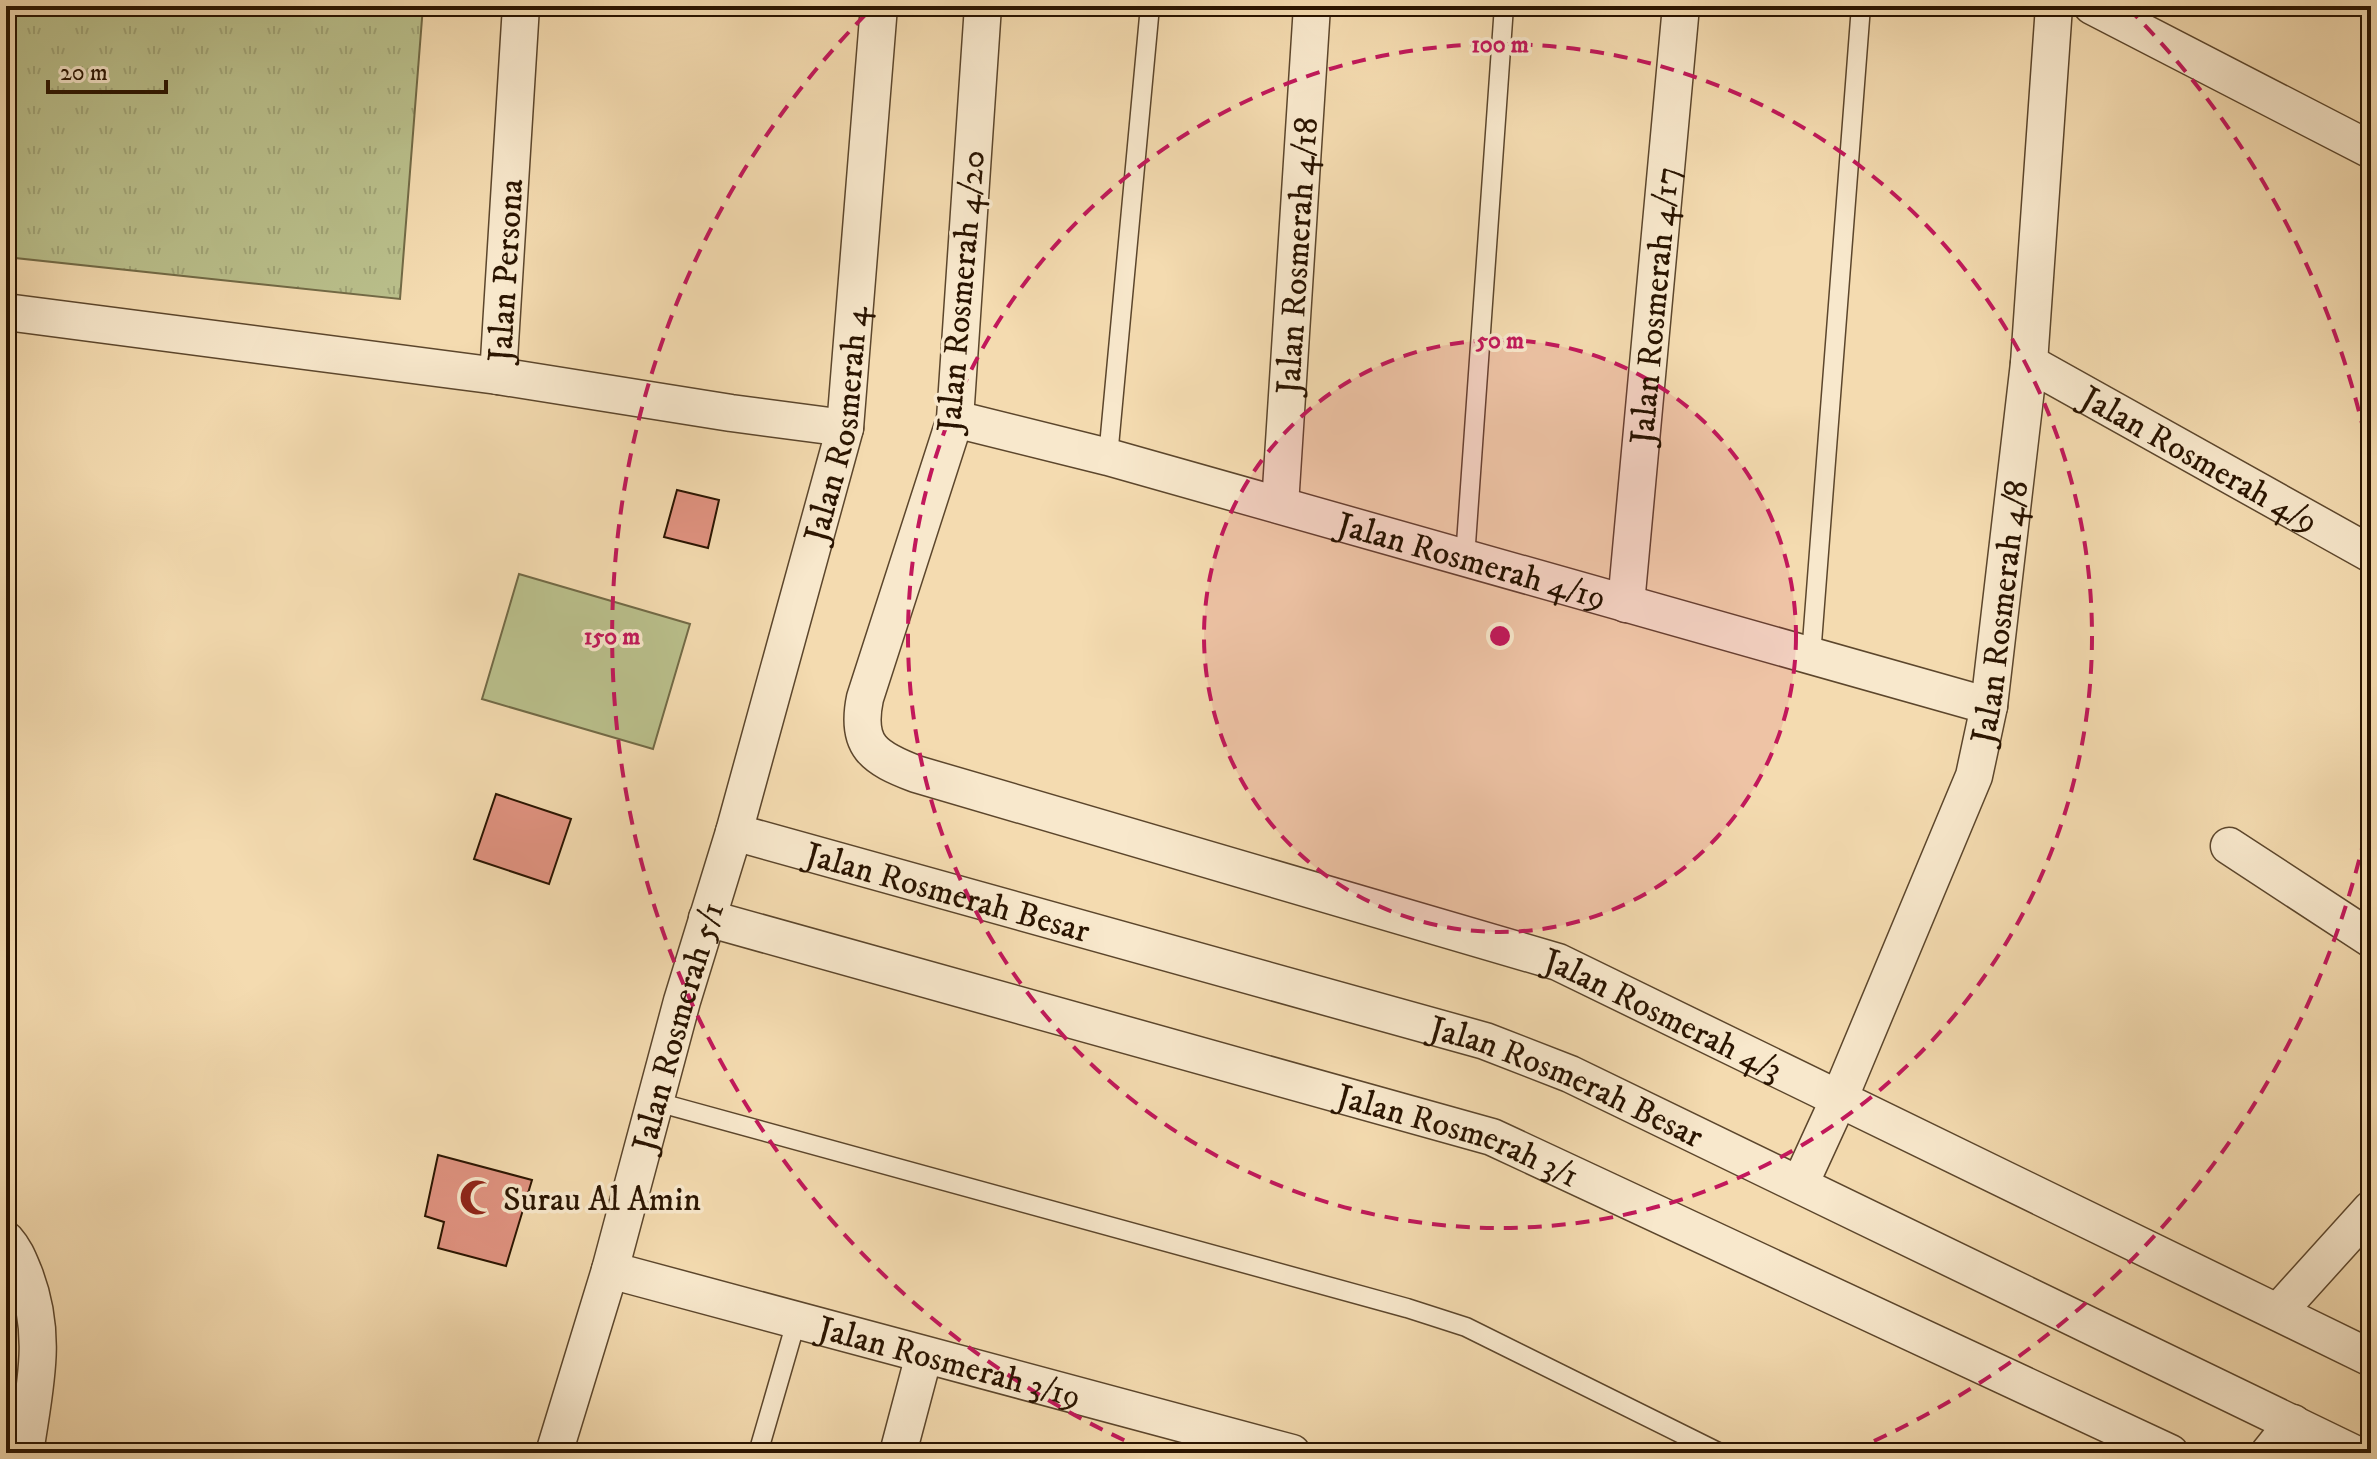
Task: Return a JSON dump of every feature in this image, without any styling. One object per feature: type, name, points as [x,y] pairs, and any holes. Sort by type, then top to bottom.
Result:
[{"type":"street","name":"Jalan Persona","points":[[521,6],[498,376],[845,428]]},
{"type":"street","name":"Jalan Rosmerah 4","points":[[734,832],[845,428],[879,6]]},
{"type":"street","name":"Jalan Rosmerah 4/20","points":[[916,774],[886,763],[867,743],[860,721],[955,419],[983,6]]},
{"type":"street","name":"Jalan Rosmerah 4/18","points":[[1280,505],[1312,6]]},
{"type":"street","name":"Jalan Rosmerah 4/17","points":[[1626,604],[1681,6]]},
{"type":"street","name":"Jalan Rosmerah 4/8","points":[[1800,1184],[1839,1099],[1974,776],[1989,706],[2029,363],[2054,6]]},
{"type":"street","points":[[2092,6],[2371,150]]},
{"type":"street","points":[[6,312],[498,376]]},
{"type":"street","name":"Jalan Rosmerah 4/9","points":[[2029,363],[2371,554]]},
{"type":"street","name":"Jalan Rosmerah 4/19","points":[[955,419],[1108,457],[1989,706]]},
{"type":"street","name":"Jalan Rosmerah 4/3","points":[[916,774],[1558,962],[2371,1358]]},
{"type":"street","name":"Jalan Rosmerah 5/1","points":[[554,1453],[610,1270],[682,1001],[734,832]]},
{"type":"street","name":"Jalan Rosmerah Besar","points":[[734,832],[1485,1041],[1570,1074],[2353,1453]]},
{"type":"street","points":[[2229,846],[2371,939]]},
{"type":"street","name":"Jalan Rosmerah 3/1","points":[[707,918],[1492,1137],[2170,1453]]},
{"type":"street","points":[[2278,1312],[2371,1209]]},
{"type":"street","points":[[6,1240],[14,1249],[34,1299],[39,1351],[25,1453]]},
{"type":"street","name":"Jalan Rosmerah 3/19","points":[[610,1270],[924,1355],[1175,1438],[1292,1453]]},
{"type":"street","points":[[898,1453],[924,1355]]},
{"type":"street","points":[[2269,1453],[2293,1423]]},
{"type":"lane","points":[[1108,457],[1150,6]]},
{"type":"lane","points":[[1465,558],[1504,6]]},
{"type":"lane","points":[[1811,656],[1861,6]]},
{"type":"lane","points":[[657,1102],[1407,1308],[1466,1327],[1720,1453]]},
{"type":"lane","points":[[758,1453],[796,1322]]},
{"type":"green space","points":[[6,6],[423,6],[400,299],[6,257]]},
{"type":"green space","points":[[519,574],[690,624],[653,749],[482,699]]},
{"type":"building","points":[[677,490],[719,500],[708,548],[664,537]]},
{"type":"building","points":[[496,794],[571,819],[549,884],[474,859]]},
{"type":"building","name":"Surau Al Amin","points":[[438,1155],[532,1180],[506,1266],[438,1248],[444,1222],[425,1216]]},
{"type":"place","name":"Surau Al Amin","points":[[477,1198]]}]
